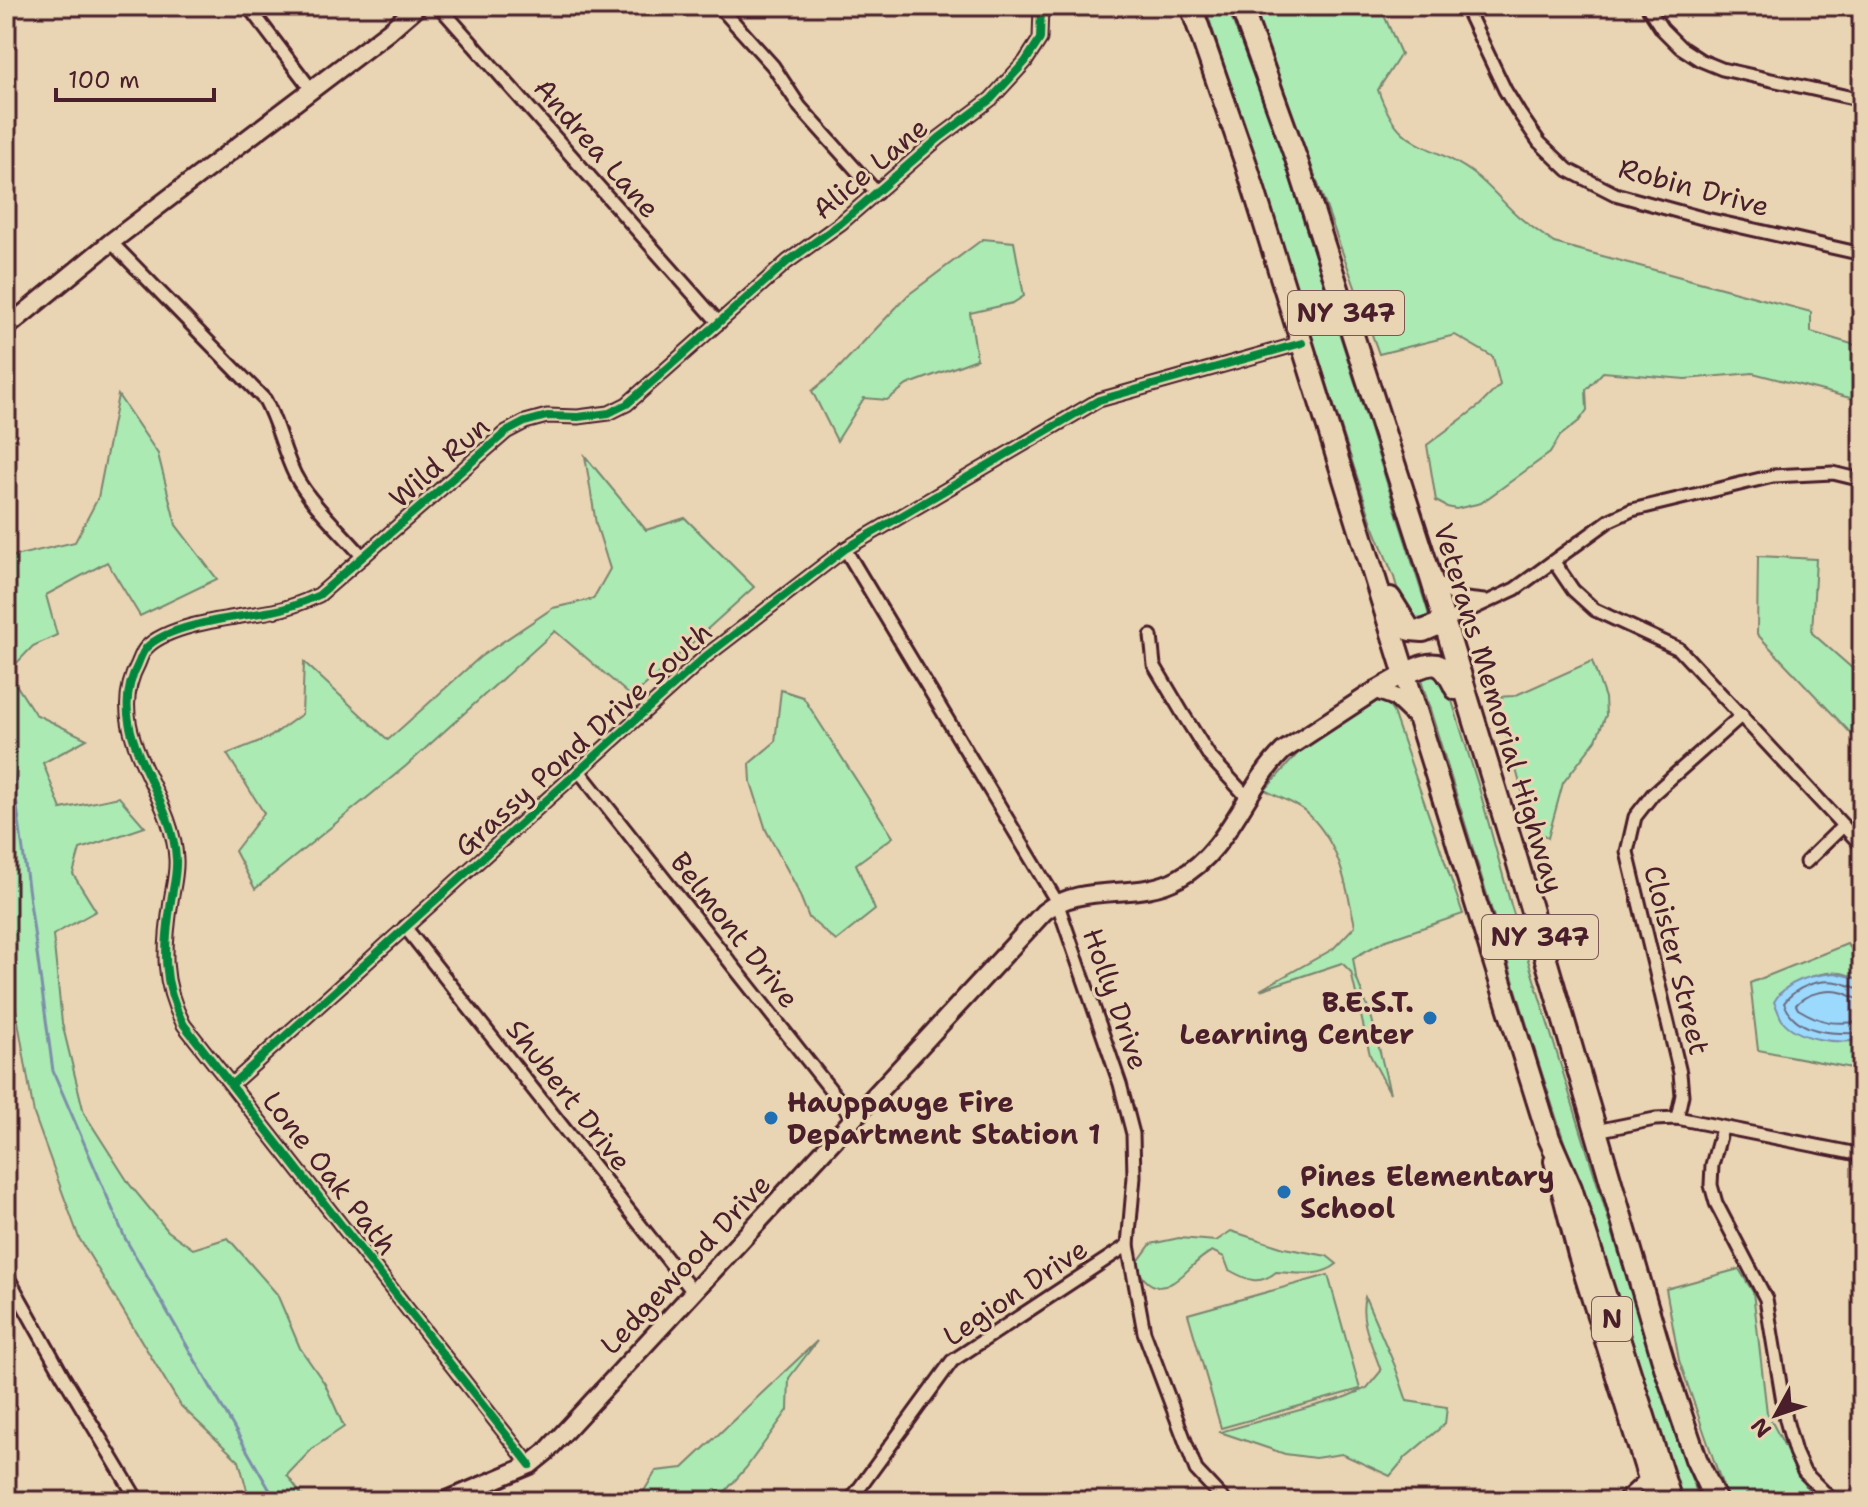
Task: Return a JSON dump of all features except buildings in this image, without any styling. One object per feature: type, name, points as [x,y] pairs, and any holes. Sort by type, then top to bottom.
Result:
[{"type":"highway","name":"NY 347","points":[[1191,6],[1227,104],[1549,1138]]},
{"type":"highway","name":"Veterans Memorial Highway","points":[[1241,6],[1297,161],[1431,578],[1483,744],[1660,1353],[1714,1501]]},
{"type":"highway","points":[[1372,567],[1410,630],[1423,631],[1444,622]]},
{"type":"highway","points":[[1404,674],[1434,663],[1446,669],[1483,744]]},
{"type":"highway","name":"N","points":[[1549,1138],[1571,1188],[1671,1501]]},
{"type":"main road","points":[[1549,1138],[1578,1255],[1655,1501]]},
{"type":"street","points":[[248,6],[311,89]]},
{"type":"street","points":[[6,328],[111,242],[418,6]]},
{"type":"street","name":"Andrea Lane","points":[[439,6],[719,323]]},
{"type":"street","points":[[719,6],[773,66],[800,107],[877,193]]},
{"type":"street","name":"Alice Lane","points":[[719,323],[787,262],[841,223],[939,138],[991,99],[1025,62],[1040,39],[1041,6]]},
{"type":"street","name":"Robin Drive","points":[[1465,6],[1512,102],[1539,142],[1568,170],[1615,194],[1702,218],[1862,254]]},
{"type":"street","points":[[1647,6],[1662,29],[1680,47],[1700,60],[1722,69],[1862,100]]},
{"type":"street","points":[[111,242],[265,400],[276,421],[295,475],[363,557]]},
{"type":"street","name":"Wild Run","points":[[276,611],[319,595],[506,432],[525,422],[547,416],[578,417],[609,413],[627,404],[719,323]]},
{"type":"street","name":"Grassy Pond Drive South","points":[[232,1084],[706,656],[845,549],[1099,400],[1302,343]]},
{"type":"street","points":[[1444,622],[1515,589],[1610,520],[1652,505],[1773,476],[1833,473],[1862,480]]},
{"type":"street","name":"Holly Drive","points":[[845,549],[1057,902],[1120,1084],[1133,1134],[1134,1177],[1128,1245],[1144,1332],[1196,1470],[1225,1501]]},
{"type":"street","points":[[1554,562],[1573,590],[1595,610],[1679,649],[1862,846]]},
{"type":"street","points":[[1431,578],[1457,598],[1488,601]]},
{"type":"street","name":"Lone Oak Path","points":[[276,611],[180,629],[146,647],[133,673],[127,697],[127,721],[173,834],[177,861],[166,947],[167,982],[172,1002],[184,1025],[530,1465]]},
{"type":"street","points":[[1151,636],[1154,665],[1183,714],[1210,757],[1248,798]]},
{"type":"street","name":"Ledgewood Drive","points":[[445,1501],[530,1465],[546,1452],[1029,926],[1057,902],[1076,895],[1157,887],[1196,868],[1215,847],[1271,763],[1283,751],[1404,674]]},
{"type":"street","points":[[1376,690],[1391,694],[1419,720]]},
{"type":"street","name":"Cloister Street","points":[[1677,1118],[1682,1095],[1680,1073],[1627,852],[1635,817],[1653,794],[1742,715]]},
{"type":"street","name":"Belmont Drive","points":[[579,771],[853,1118]]},
{"type":"street","points":[[1806,862],[1843,826]]},
{"type":"street","name":"Shubert Drive","points":[[405,927],[694,1293]]},
{"type":"street","points":[[1596,1131],[1655,1119],[1677,1118],[1862,1155]]},
{"type":"street","points":[[1722,1129],[1712,1165],[1711,1185],[1716,1203],[1766,1299],[1786,1420],[1795,1452],[1804,1472],[1833,1501]]},
{"type":"street","name":"Legion Drive","points":[[850,1501],[952,1361],[1128,1245]]},
{"type":"street","points":[[6,1274],[9,1289],[138,1501]]},
{"type":"street","points":[[1622,1501],[1648,1477]]},
{"type":"green space","points":[[1205,6],[1227,6],[1277,137],[1428,612],[1429,624],[1421,628],[1404,612],[1394,577],[1372,523]]},
{"type":"green space","points":[[1254,6],[1380,6],[1401,54],[1378,90],[1396,125],[1406,135],[1473,173],[1519,217],[1554,243],[1811,312],[1811,332],[1862,347],[1862,401],[1753,373],[1685,379],[1603,372],[1586,390],[1587,410],[1560,436],[1550,453],[1481,503],[1456,509],[1436,501],[1427,445],[1479,406],[1500,385],[1493,357],[1455,335],[1379,354]]},
{"type":"green space","points":[[983,239],[1014,242],[1024,296],[1013,303],[970,313],[977,359],[907,385],[887,400],[864,398],[837,441],[812,391],[834,373],[908,295]]},
{"type":"green space","points":[[118,395],[158,454],[176,525],[217,579],[140,616],[107,562],[46,595],[57,635],[33,646],[8,672],[35,714],[87,739],[43,763],[61,809],[119,797],[145,827],[80,849],[73,874],[96,911],[53,935],[62,1023],[84,1113],[130,1185],[168,1231],[193,1249],[228,1238],[277,1294],[300,1348],[325,1384],[344,1427],[313,1448],[287,1475],[306,1501],[250,1501],[239,1461],[181,1406],[79,1238],[34,1114],[9,969],[6,915],[6,558],[75,542],[98,498]]},
{"type":"green space","points":[[585,456],[646,530],[685,518],[754,587],[632,697],[555,631],[406,766],[255,889],[235,851],[264,813],[227,754],[270,737],[302,714],[304,662],[388,740],[480,657],[553,608],[593,599],[610,569],[596,524]]},
{"type":"green space","points":[[1758,556],[1816,559],[1812,633],[1862,677],[1862,745],[1757,634]]},
{"type":"green space","points":[[1592,661],[1605,698],[1606,715],[1596,740],[1563,783],[1548,838],[1532,827],[1496,697],[1514,696]]},
{"type":"green space","points":[[1423,671],[1444,675],[1511,905],[1638,1315],[1676,1437],[1700,1501],[1680,1501],[1539,1064],[1422,683]]},
{"type":"green space","points":[[781,690],[803,697],[893,837],[856,864],[875,910],[836,941],[809,918],[766,830],[751,782],[750,763],[775,742]]},
{"type":"green space","points":[[1383,698],[1393,712],[1463,914],[1384,941],[1353,958],[1390,1093],[1370,1055],[1351,972],[1342,963],[1260,990],[1333,949],[1355,926],[1339,864],[1326,836],[1305,811],[1265,790],[1308,742]]},
{"type":"green space","points":[[1847,944],[1862,960],[1862,985],[1843,974],[1820,974],[1798,982],[1779,994],[1862,1039],[1862,1070],[1758,1050],[1750,983]]},
{"type":"green space","points":[[1231,1231],[1284,1248],[1327,1256],[1337,1264],[1316,1273],[1276,1272],[1264,1279],[1253,1280],[1229,1270],[1224,1257],[1212,1251],[1175,1281],[1158,1287],[1144,1279],[1138,1269],[1137,1263],[1151,1244],[1179,1238],[1216,1241]]},
{"type":"green space","points":[[1739,1269],[1753,1292],[1767,1413],[1814,1501],[1728,1501],[1679,1360],[1666,1289]]},
{"type":"green space","points":[[1328,1275],[1360,1389],[1221,1428],[1188,1314]]},
{"type":"green space","points":[[1365,1297],[1407,1401],[1447,1407],[1445,1424],[1406,1457],[1390,1476],[1342,1454],[1315,1458],[1285,1454],[1220,1432],[1343,1398],[1367,1388],[1381,1371],[1365,1325]]},
{"type":"green space","points":[[817,1341],[789,1378],[788,1410],[746,1468],[717,1501],[638,1501],[656,1471],[683,1468]]},
{"type":"water","points":[[1835,973],[1856,978],[1862,985],[1860,1040],[1829,1041],[1798,1032],[1782,1020],[1774,1002],[1785,988],[1793,984],[1809,977]]},
{"type":"waterway","points":[[6,726],[53,1071],[125,1238],[276,1501]]},
{"type":"cycle path","points":[[530,1465],[184,1025],[171,994],[166,964],[176,870],[172,834],[133,738],[128,714],[129,689],[144,651],[157,639],[188,627],[279,610],[319,595],[506,432],[525,422],[547,416],[578,417],[609,413],[627,404],[787,262],[841,223],[939,138],[991,99],[1025,62],[1040,39],[1041,6]]},
{"type":"cycle path","points":[[232,1084],[706,656],[845,549],[1099,400],[1302,343]]},
{"type":"place","name":"B.E.S.T. Learning Center","points":[[1430,1018]]},
{"type":"place","name":"Hauppauge Fire Department Station 1","points":[[771,1118]]},
{"type":"place","name":"Pines Elementary School","points":[[1284,1192]]}]
